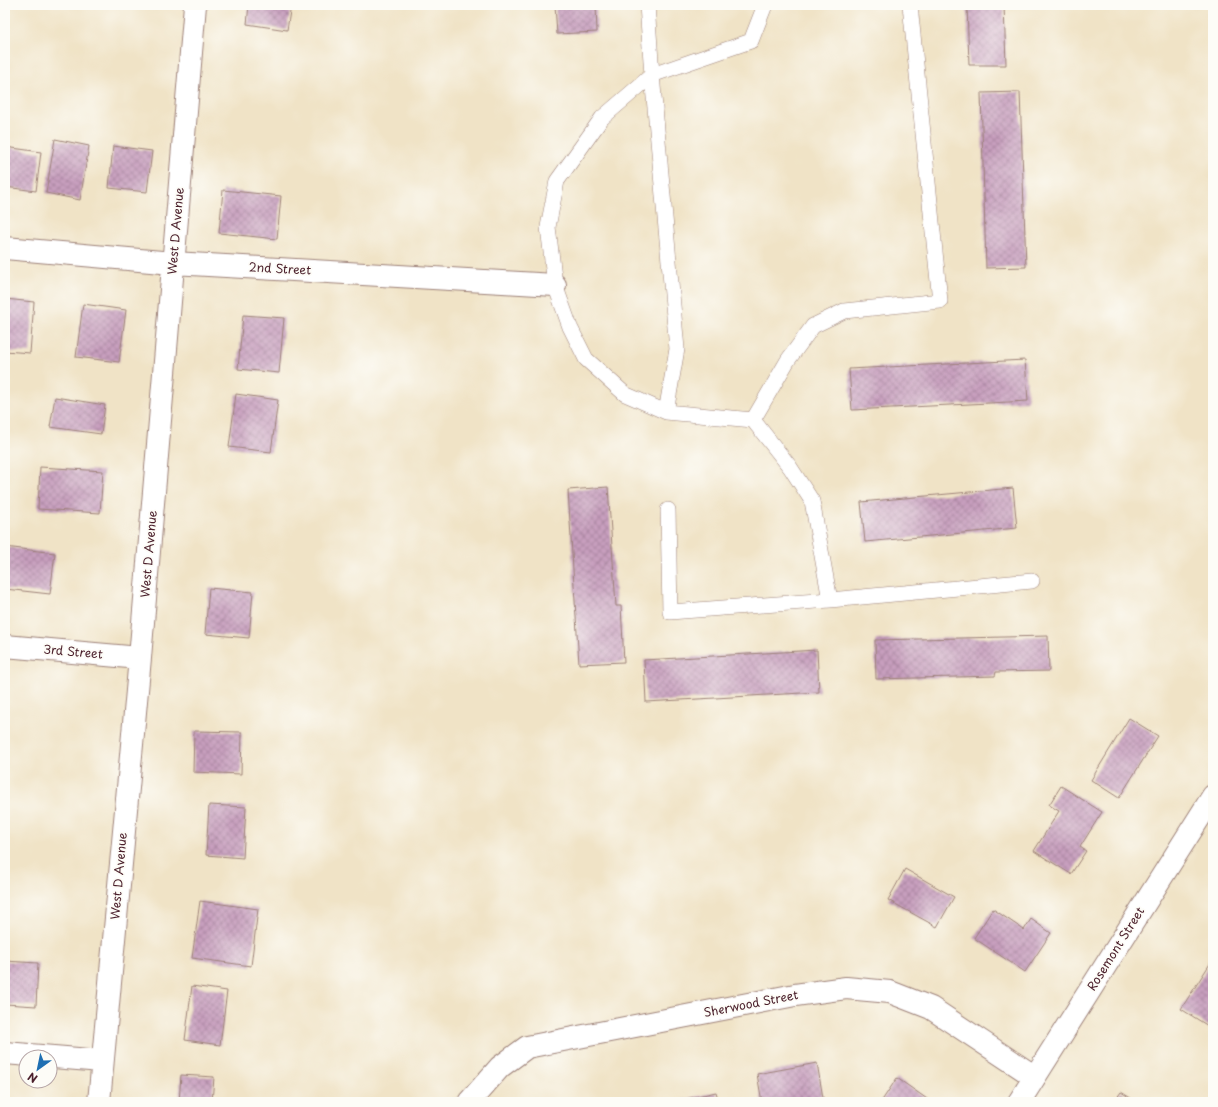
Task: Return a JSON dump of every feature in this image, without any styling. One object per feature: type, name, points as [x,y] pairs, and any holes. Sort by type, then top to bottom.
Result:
[{"type":"street","name":"West D Avenue","points":[[99,1102],[140,658],[195,5]]},
{"type":"street","name":"2nd Street","points":[[5,248],[173,263],[555,285]]},
{"type":"street","name":"3rd Street","points":[[5,646],[140,658]]},
{"type":"street","name":"Rosemont Street","points":[[1019,1102],[1213,796]]},
{"type":"street","name":"Sherwood Street","points":[[469,1102],[500,1067],[527,1048],[795,995],[846,988],[890,992],[931,1008],[1035,1077]]},
{"type":"street","points":[[5,1053],[102,1061]]},
{"type":"lane","points":[[647,5],[677,349],[666,412]]},
{"type":"lane","points":[[765,5],[751,41],[652,75],[602,118],[557,181],[548,227],[555,285],[570,327],[586,359],[625,394],[666,412],[753,420],[790,467],[812,501],[830,600]]},
{"type":"lane","points":[[753,420],[788,360],[813,326],[844,311],[940,301],[910,5]]},
{"type":"lane","points":[[668,510],[670,612],[830,600],[1032,581]]},
{"type":"building","points":[[249,5],[291,5],[287,30],[247,24]]},
{"type":"building","points":[[555,5],[596,5],[597,32],[557,34]]},
{"type":"building","points":[[967,5],[1004,5],[1006,65],[969,65]]},
{"type":"building","points":[[1020,92],[1026,267],[986,268],[981,93]]},
{"type":"building","points":[[55,139],[89,146],[80,200],[46,193]]},
{"type":"building","points":[[113,146],[152,151],[147,192],[109,188]]},
{"type":"building","points":[[5,147],[41,152],[36,191],[5,187]]},
{"type":"building","points":[[223,190],[281,196],[277,239],[219,233]]},
{"type":"building","points":[[5,299],[34,302],[30,353],[5,351]]},
{"type":"building","points":[[83,304],[126,310],[119,362],[76,357]]},
{"type":"building","points":[[243,315],[284,318],[279,373],[238,369]]},
{"type":"building","points":[[1025,360],[1028,401],[852,410],[849,369]]},
{"type":"building","points":[[236,394],[278,400],[271,452],[229,447]]},
{"type":"building","points":[[55,397],[105,405],[101,434],[50,427]]},
{"type":"building","points":[[40,467],[103,471],[100,513],[38,509]]},
{"type":"building","points":[[608,487],[616,606],[621,606],[624,662],[579,664],[568,490]]},
{"type":"building","points":[[1013,488],[1017,528],[865,542],[861,502]]},
{"type":"building","points":[[5,547],[55,553],[50,594],[5,589]]},
{"type":"building","points":[[209,588],[253,592],[249,638],[205,634]]},
{"type":"building","points":[[1048,636],[1049,671],[996,672],[995,676],[876,679],[875,640]]},
{"type":"building","points":[[817,650],[819,692],[646,702],[644,660]]},
{"type":"building","points":[[1129,718],[1158,736],[1119,798],[1091,780]]},
{"type":"building","points":[[194,731],[242,732],[241,774],[193,772]]},
{"type":"building","points":[[1061,786],[1102,812],[1080,847],[1086,851],[1071,874],[1034,851],[1059,811],[1049,805]]},
{"type":"building","points":[[209,805],[246,807],[243,858],[206,855]]},
{"type":"building","points":[[905,869],[954,897],[937,927],[888,900]]},
{"type":"building","points":[[200,901],[258,909],[251,966],[192,958]]},
{"type":"building","points":[[993,909],[1024,930],[1031,919],[1051,933],[1025,972],[974,938]]},
{"type":"building","points":[[1213,959],[1213,1029],[1181,1009]]},
{"type":"building","points":[[5,961],[38,963],[36,1006],[5,1004]]},
{"type":"building","points":[[192,986],[227,991],[220,1045],[185,1040]]},
{"type":"building","points":[[817,1063],[823,1098],[802,1102],[762,1102],[757,1074]]},
{"type":"building","points":[[181,1075],[214,1077],[212,1102],[179,1102]]},
{"type":"building","points":[[897,1078],[930,1101],[881,1102]]},
{"type":"building","points":[[716,1092],[719,1102],[677,1102],[677,1101]]},
{"type":"building","points":[[1121,1092],[1137,1102],[1114,1102]]}]
